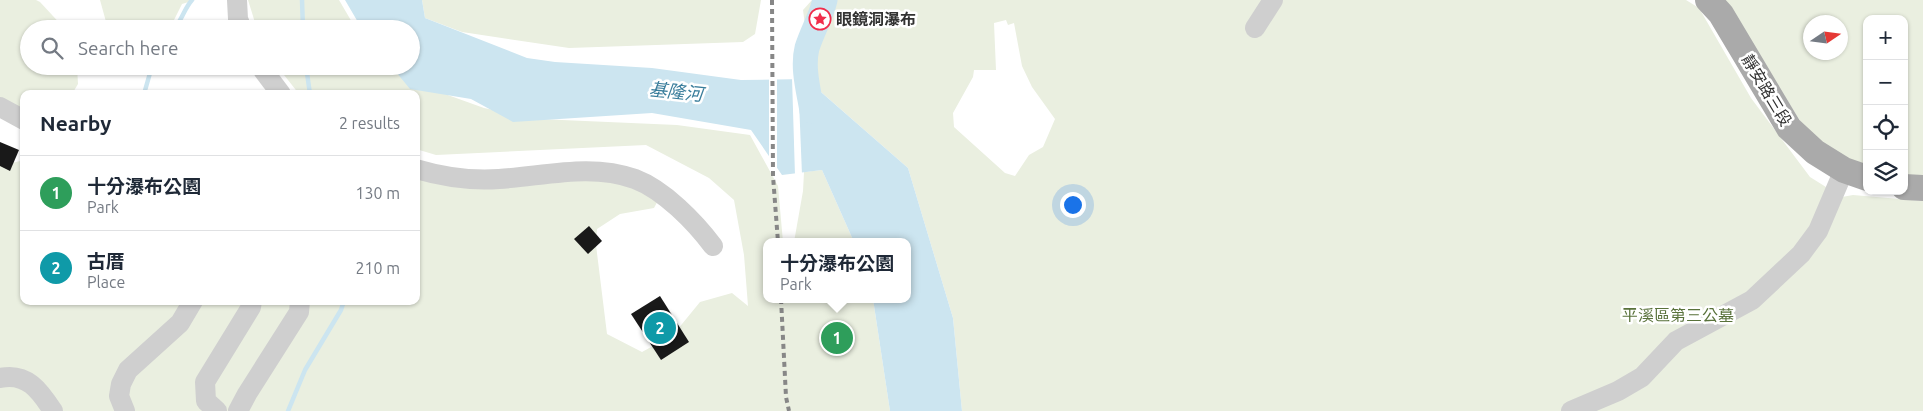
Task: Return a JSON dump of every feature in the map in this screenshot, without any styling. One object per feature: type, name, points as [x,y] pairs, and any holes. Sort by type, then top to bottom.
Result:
[{"type":"main road","name":"靜安路三段","points":[[1708,0],[1721,14],[1789,128],[1815,152],[1856,174]]},
{"type":"main road","points":[[1908,187],[1923,188]]},
{"type":"street","points":[[237,0],[238,20]]},
{"type":"street","points":[[1255,28],[1273,0]]},
{"type":"street","points":[[267,75],[278,90]]},
{"type":"street","points":[[0,107],[20,118]]},
{"type":"street","points":[[420,170],[469,180],[499,179],[582,170],[607,172],[636,180],[655,190],[674,204],[700,229],[713,246]]},
{"type":"street","points":[[1571,411],[1642,377],[1676,341],[1752,300],[1801,254],[1818,232],[1856,174]]},
{"type":"street","points":[[125,411],[119,396],[121,384],[128,370],[180,323],[191,305]]},
{"type":"street","points":[[216,411],[206,401],[205,382],[251,305]]},
{"type":"street","points":[[238,411],[299,312],[300,305]]},
{"type":"street","points":[[0,378],[8,376],[25,379],[43,395],[53,411]]},
{"type":"green space","points":[[0,0],[36,0],[57,20],[20,20],[20,75],[78,75],[78,84],[74,90],[20,90],[20,110],[0,101]]},
{"type":"green space","points":[[100,0],[195,0],[182,4],[174,20],[106,20]]},
{"type":"green space","points":[[248,0],[339,0],[351,20],[254,20]]},
{"type":"green space","points":[[422,0],[761,0],[755,34],[743,42],[569,48],[462,32],[425,18]]},
{"type":"green space","name":"平溪區第三公墓","points":[[812,0],[1686,0],[1699,8],[1751,98],[1810,177],[1842,197],[1853,195],[1923,201],[1923,411],[962,411],[953,318],[908,168],[813,85],[803,10]],"holes":[[[1006,20],[1008,25],[1014,23],[1022,66],[1032,87],[1055,119],[1043,147],[1029,155],[1015,176],[1005,173],[954,127],[953,113],[973,77],[974,70],[996,70],[994,23]]]},
{"type":"green space","points":[[1724,0],[1923,0],[1923,181],[1908,179],[1908,15],[1863,15],[1863,167],[1826,149],[1802,124]]},
{"type":"green space","points":[[284,75],[409,75],[445,94],[484,108],[539,119],[677,125],[750,135],[778,186],[783,238],[763,238],[763,303],[874,303],[890,411],[0,411],[0,166],[20,161],[20,305],[420,305],[420,177],[530,172],[664,189],[654,208],[620,214],[597,229],[596,245],[607,334],[642,352],[673,335],[700,302],[732,293],[748,306],[744,255],[734,200],[709,178],[646,145],[436,155],[420,150],[420,90],[296,90]]},
{"type":"green space","points":[[822,170],[852,238],[795,238],[803,191],[804,172]]},
{"type":"water","name":"基隆河","points":[[345,0],[422,0],[425,18],[527,58],[555,62],[652,68],[741,80],[806,79],[908,168],[953,318],[962,411],[890,411],[874,303],[911,303],[911,238],[852,238],[822,170],[782,175],[751,130],[652,113],[513,122],[471,99],[410,89],[398,75],[420,75],[420,20],[357,20]]},
{"type":"pier","points":[[798,76],[802,175],[795,176],[792,77]]},
{"type":"pier","points":[[769,77],[777,77],[777,172],[769,160]]},
{"type":"building","points":[[0,142],[19,150],[10,171],[0,166]]},
{"type":"building","points":[[589,226],[602,241],[588,254],[574,239]]},
{"type":"building","points":[[660,296],[689,342],[661,360],[631,314]]},
{"type":"waterway","points":[[180,20],[192,0]]},
{"type":"waterway","points":[[302,0],[303,20]]},
{"type":"waterway","points":[[812,111],[805,64],[807,48],[825,0]]},
{"type":"waterway","points":[[145,90],[149,75]]},
{"type":"waterway","points":[[307,75],[309,90]]},
{"type":"waterway","points":[[288,411],[305,370],[343,305]]},
{"type":"railway","points":[[772,0],[773,176],[778,238]]},
{"type":"railway","points":[[781,303],[786,397],[789,411]]},
{"type":"place","name":"眼鏡洞瀑布","points":[[820,19]]},
{"type":"place","name":"古厝","points":[[660,328]]},
{"type":"place","name":"十分瀑布公園","points":[[837,338]]}]
